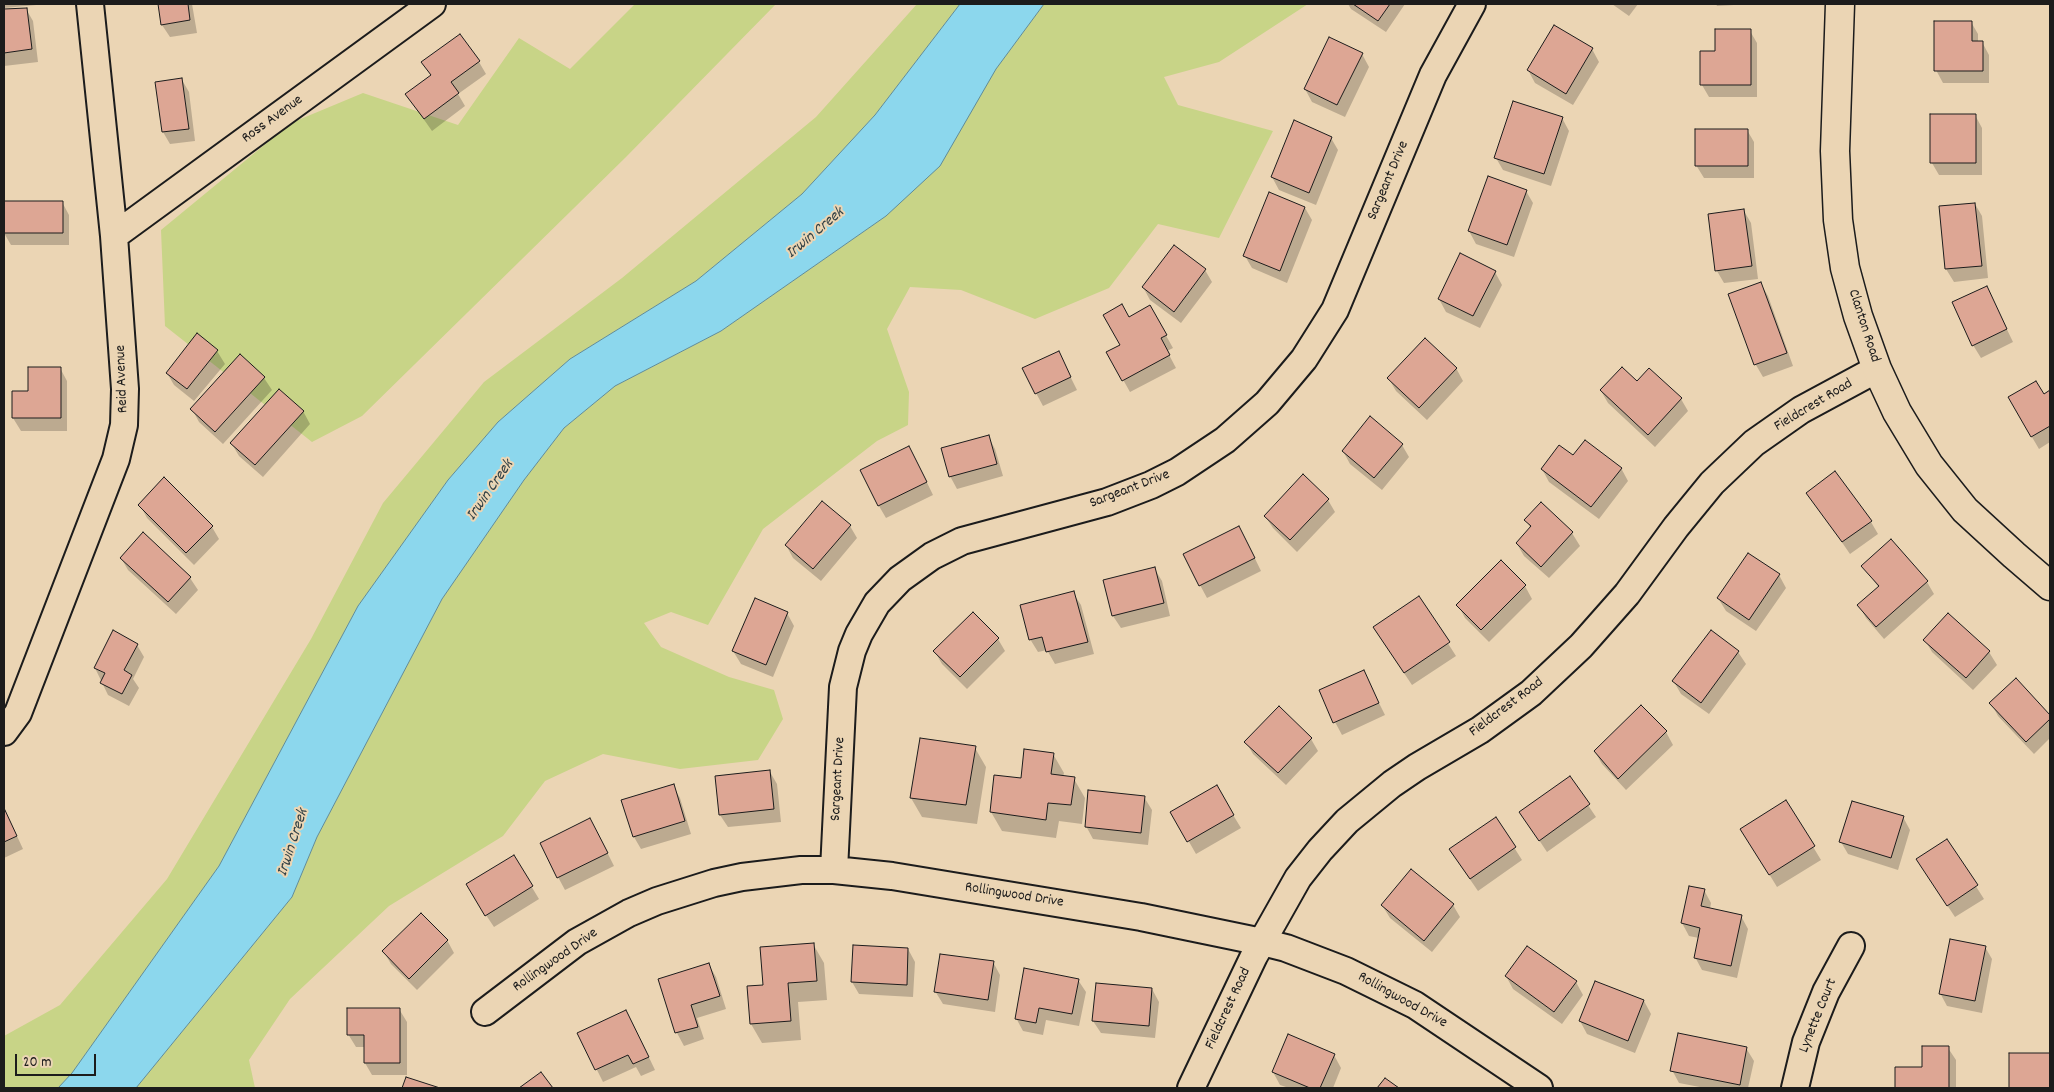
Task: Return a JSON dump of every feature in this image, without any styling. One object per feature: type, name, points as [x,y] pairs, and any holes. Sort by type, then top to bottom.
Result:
[{"type":"main road","name":"Clanton Road","points":[[1840,4],[1835,151],[1838,220],[1845,268],[1858,316],[1877,369],[1897,412],[1929,465],[1965,510],[2014,556],[2050,586]]},
{"type":"street","name":"Reid Avenue","points":[[4,732],[18,713],[116,459],[124,424],[125,389],[114,236],[90,4]]},
{"type":"street","name":"Ross Avenue","points":[[114,236],[432,4]]},
{"type":"street","name":"Sargeant Drive","points":[[834,870],[843,687],[852,651],[859,634],[877,603],[900,579],[932,556],[962,541],[1107,502],[1151,485],[1177,472],[1225,440],[1267,404],[1304,359],[1335,310],[1433,75],[1472,4]]},
{"type":"street","name":"Fieldcrest Road","points":[[1191,1088],[1262,942],[1298,878],[1320,850],[1347,821],[1392,784],[1480,730],[1531,693],[1582,646],[1627,594],[1676,527],[1712,483],[1754,443],[1801,410],[1877,369]]},
{"type":"street","name":"Rollingwood Drive","points":[[485,1012],[577,942],[629,913],[657,901],[742,876],[801,870],[834,870],[892,876],[1131,915],[1293,950],[1381,987],[1452,1028],[1539,1088]]},
{"type":"street","name":"Lynette Court","points":[[1795,1088],[1806,1042],[1826,992],[1850,946]]},
{"type":"green space","points":[[635,4],[776,4],[626,157],[362,416],[312,442],[165,326],[161,230],[291,123],[363,93],[458,125],[519,38],[570,69]]},
{"type":"green space","points":[[917,4],[960,4],[875,115],[802,194],[696,281],[570,359],[498,422],[448,480],[358,606],[219,866],[72,1073],[58,1088],[4,1088],[4,1036],[60,1005],[167,879],[311,639],[383,503],[484,382],[622,278],[816,117]]},
{"type":"green space","points":[[1044,4],[1308,4],[1219,62],[1164,77],[1178,105],[1273,131],[1219,238],[1158,224],[1109,288],[1035,319],[961,290],[910,287],[887,329],[909,392],[908,425],[877,441],[763,529],[708,625],[671,612],[644,623],[661,647],[729,677],[774,690],[783,719],[758,760],[680,769],[603,754],[545,781],[503,836],[389,906],[290,999],[249,1060],[255,1088],[136,1088],[292,897],[317,837],[442,599],[524,480],[564,428],[615,386],[721,331],[886,216]]},
{"type":"water","name":"Irwin Creek","points":[[960,4],[1044,4],[996,69],[940,166],[886,216],[721,331],[615,386],[564,428],[524,480],[442,599],[317,837],[292,897],[136,1088],[58,1088],[72,1073],[219,866],[358,606],[448,480],[498,422],[570,359],[696,281],[802,194],[875,115]]},
{"type":"building","points":[[158,4],[188,4],[190,20],[161,25]]},
{"type":"building","points":[[1353,4],[1390,4],[1378,21]]},
{"type":"building","points":[[27,8],[32,49],[4,53],[4,9]]},
{"type":"building","points":[[1934,21],[1972,21],[1972,41],[1983,41],[1983,71],[1934,71]]},
{"type":"building","points":[[1554,25],[1593,48],[1566,94],[1527,70]]},
{"type":"building","points":[[1715,29],[1751,29],[1751,85],[1700,85],[1700,51],[1715,51]]},
{"type":"building","points":[[460,34],[480,61],[451,82],[459,93],[424,119],[405,94],[431,75],[421,62]]},
{"type":"building","points":[[1329,37],[1363,53],[1337,105],[1304,89]]},
{"type":"building","points":[[182,78],[189,129],[162,132],[155,82]]},
{"type":"building","points":[[1513,101],[1563,117],[1544,174],[1494,158]]},
{"type":"building","points":[[1930,114],[1976,114],[1976,163],[1930,163]]},
{"type":"building","points":[[1294,120],[1332,137],[1309,193],[1271,177]]},
{"type":"building","points":[[1695,129],[1748,129],[1748,166],[1695,166]]},
{"type":"building","points":[[1488,176],[1527,190],[1507,245],[1468,231]]},
{"type":"building","points":[[1269,192],[1305,207],[1280,271],[1243,256]]},
{"type":"building","points":[[4,201],[63,201],[63,233],[4,233]]},
{"type":"building","points":[[1975,203],[1982,266],[1945,269],[1939,206]]},
{"type":"building","points":[[1744,209],[1752,266],[1715,271],[1708,214]]},
{"type":"building","points":[[1174,245],[1206,269],[1174,312],[1142,287]]},
{"type":"building","points":[[1460,253],[1496,271],[1473,316],[1438,299]]},
{"type":"building","points":[[1761,282],[1787,353],[1754,365],[1728,294]]},
{"type":"building","points":[[1987,286],[2007,329],[1972,346],[1952,302]]},
{"type":"building","points":[[1122,304],[1129,317],[1150,305],[1167,335],[1161,338],[1170,355],[1122,381],[1106,352],[1120,345],[1103,315]]},
{"type":"building","points":[[197,333],[218,350],[187,389],[166,373]]},
{"type":"building","points":[[1425,338],[1457,368],[1419,408],[1387,378]]},
{"type":"building","points":[[1059,351],[1071,377],[1035,394],[1022,368]]},
{"type":"building","points":[[240,354],[265,377],[215,432],[190,409]]},
{"type":"building","points":[[28,367],[61,367],[61,418],[12,418],[12,391],[28,391]]},
{"type":"building","points":[[1622,367],[1637,381],[1649,368],[1682,398],[1648,435],[1600,390]]},
{"type":"building","points":[[2036,381],[2044,394],[2050,390],[2050,426],[2031,437],[2008,397]]},
{"type":"building","points":[[279,389],[304,411],[255,465],[230,443]]},
{"type":"building","points":[[1370,416],[1403,444],[1374,478],[1342,451]]},
{"type":"building","points":[[989,435],[997,464],[949,477],[941,448]]},
{"type":"building","points":[[1585,440],[1622,468],[1591,507],[1541,469],[1559,445],[1573,455]]},
{"type":"building","points":[[909,446],[927,482],[878,506],[860,470]]},
{"type":"building","points":[[1835,471],[1872,521],[1842,542],[1806,493]]},
{"type":"building","points":[[1303,474],[1329,499],[1290,540],[1264,516]]},
{"type":"building","points":[[164,477],[213,526],[186,553],[138,505]]},
{"type":"building","points":[[822,501],[851,525],[813,569],[785,545]]},
{"type":"building","points":[[1541,502],[1573,532],[1541,567],[1516,543],[1531,526],[1524,520]]},
{"type":"building","points":[[1239,526],[1255,558],[1199,586],[1183,554]]},
{"type":"building","points":[[143,532],[191,577],[168,602],[120,558]]},
{"type":"building","points":[[1891,539],[1928,581],[1876,627],[1857,605],[1879,586],[1861,566]]},
{"type":"building","points":[[1748,553],[1780,574],[1749,620],[1717,598]]},
{"type":"building","points":[[1501,560],[1526,585],[1481,630],[1456,605]]},
{"type":"building","points":[[1155,567],[1164,603],[1112,616],[1103,580]]},
{"type":"building","points":[[1074,591],[1088,642],[1046,652],[1042,637],[1029,640],[1020,605]]},
{"type":"building","points":[[1419,596],[1450,642],[1404,673],[1373,627]]},
{"type":"building","points":[[755,598],[788,612],[766,665],[732,651]]},
{"type":"building","points":[[973,612],[999,638],[960,677],[933,651]]},
{"type":"building","points":[[1948,613],[1990,651],[1966,678],[1923,640]]},
{"type":"building","points":[[113,630],[138,644],[124,670],[132,675],[122,694],[100,683],[105,673],[94,668]]},
{"type":"building","points":[[1711,630],[1739,651],[1701,703],[1672,681]]},
{"type":"building","points":[[1364,670],[1379,703],[1333,723],[1319,690]]},
{"type":"building","points":[[2016,678],[2050,715],[2050,719],[2026,742],[1989,703]]},
{"type":"building","points":[[1641,705],[1667,731],[1618,779],[1594,751]]},
{"type":"building","points":[[1279,706],[1312,738],[1278,773],[1244,742]]},
{"type":"building","points":[[920,738],[976,746],[966,805],[910,798]]},
{"type":"building","points":[[1024,749],[1054,753],[1051,774],[1075,777],[1071,805],[1048,803],[1046,820],[990,812],[994,775],[1021,778]]},
{"type":"building","points":[[770,770],[774,809],[719,815],[715,776]]},
{"type":"building","points":[[1570,776],[1590,804],[1539,841],[1519,812]]},
{"type":"building","points":[[674,784],[685,821],[633,837],[621,800]]},
{"type":"building","points":[[1217,785],[1234,815],[1187,842],[1170,812]]},
{"type":"building","points":[[1088,790],[1145,796],[1141,833],[1085,827]]},
{"type":"building","points":[[1786,800],[1815,846],[1769,875],[1740,829]]},
{"type":"building","points":[[1852,801],[1904,816],[1891,858],[1839,842]]},
{"type":"building","points":[[4,808],[17,836],[4,842]]},
{"type":"building","points":[[1496,817],[1516,847],[1470,879],[1449,849]]},
{"type":"building","points":[[590,818],[608,853],[557,878],[540,843]]},
{"type":"building","points":[[1947,839],[1978,885],[1947,906],[1916,859]]},
{"type":"building","points":[[514,855],[533,886],[485,916],[466,884]]},
{"type":"building","points":[[1411,869],[1454,904],[1424,941],[1381,905]]},
{"type":"building","points":[[1689,886],[1705,889],[1701,906],[1742,915],[1731,966],[1694,958],[1700,928],[1681,923]]},
{"type":"building","points":[[421,913],[448,940],[409,979],[382,951]]},
{"type":"building","points":[[1950,939],[1986,946],[1975,1001],[1939,994]]},
{"type":"building","points":[[814,943],[817,981],[788,983],[791,1021],[750,1024],[747,986],[763,985],[760,947]]},
{"type":"building","points":[[853,945],[908,948],[907,985],[851,982]]},
{"type":"building","points":[[1527,946],[1577,981],[1554,1012],[1505,976]]},
{"type":"building","points":[[940,954],[994,961],[988,1000],[934,992]]},
{"type":"building","points":[[709,963],[720,996],[691,1005],[698,1027],[675,1033],[658,979]]},
{"type":"building","points":[[1024,968],[1079,979],[1072,1014],[1039,1008],[1036,1023],[1015,1019]]},
{"type":"building","points":[[1595,981],[1644,1000],[1628,1041],[1579,1021]]},
{"type":"building","points":[[1096,983],[1152,988],[1149,1026],[1092,1021]]},
{"type":"building","points":[[347,1008],[400,1008],[400,1063],[364,1063],[364,1035],[347,1035]]},
{"type":"building","points":[[626,1010],[649,1057],[633,1064],[628,1055],[595,1070],[577,1033]]},
{"type":"building","points":[[1678,1033],[1747,1047],[1740,1085],[1670,1071]]},
{"type":"building","points":[[1288,1034],[1335,1054],[1320,1088],[1310,1088],[1272,1072]]},
{"type":"building","points":[[1922,1046],[1949,1046],[1949,1088],[1895,1088],[1895,1067],[1922,1067]]},
{"type":"building","points":[[2009,1053],[2050,1053],[2050,1088],[2009,1088]]},
{"type":"building","points":[[541,1072],[553,1088],[519,1088]]},
{"type":"building","points":[[406,1077],[440,1088],[402,1088]]},
{"type":"building","points":[[1385,1078],[1399,1088],[1377,1088]]}]
